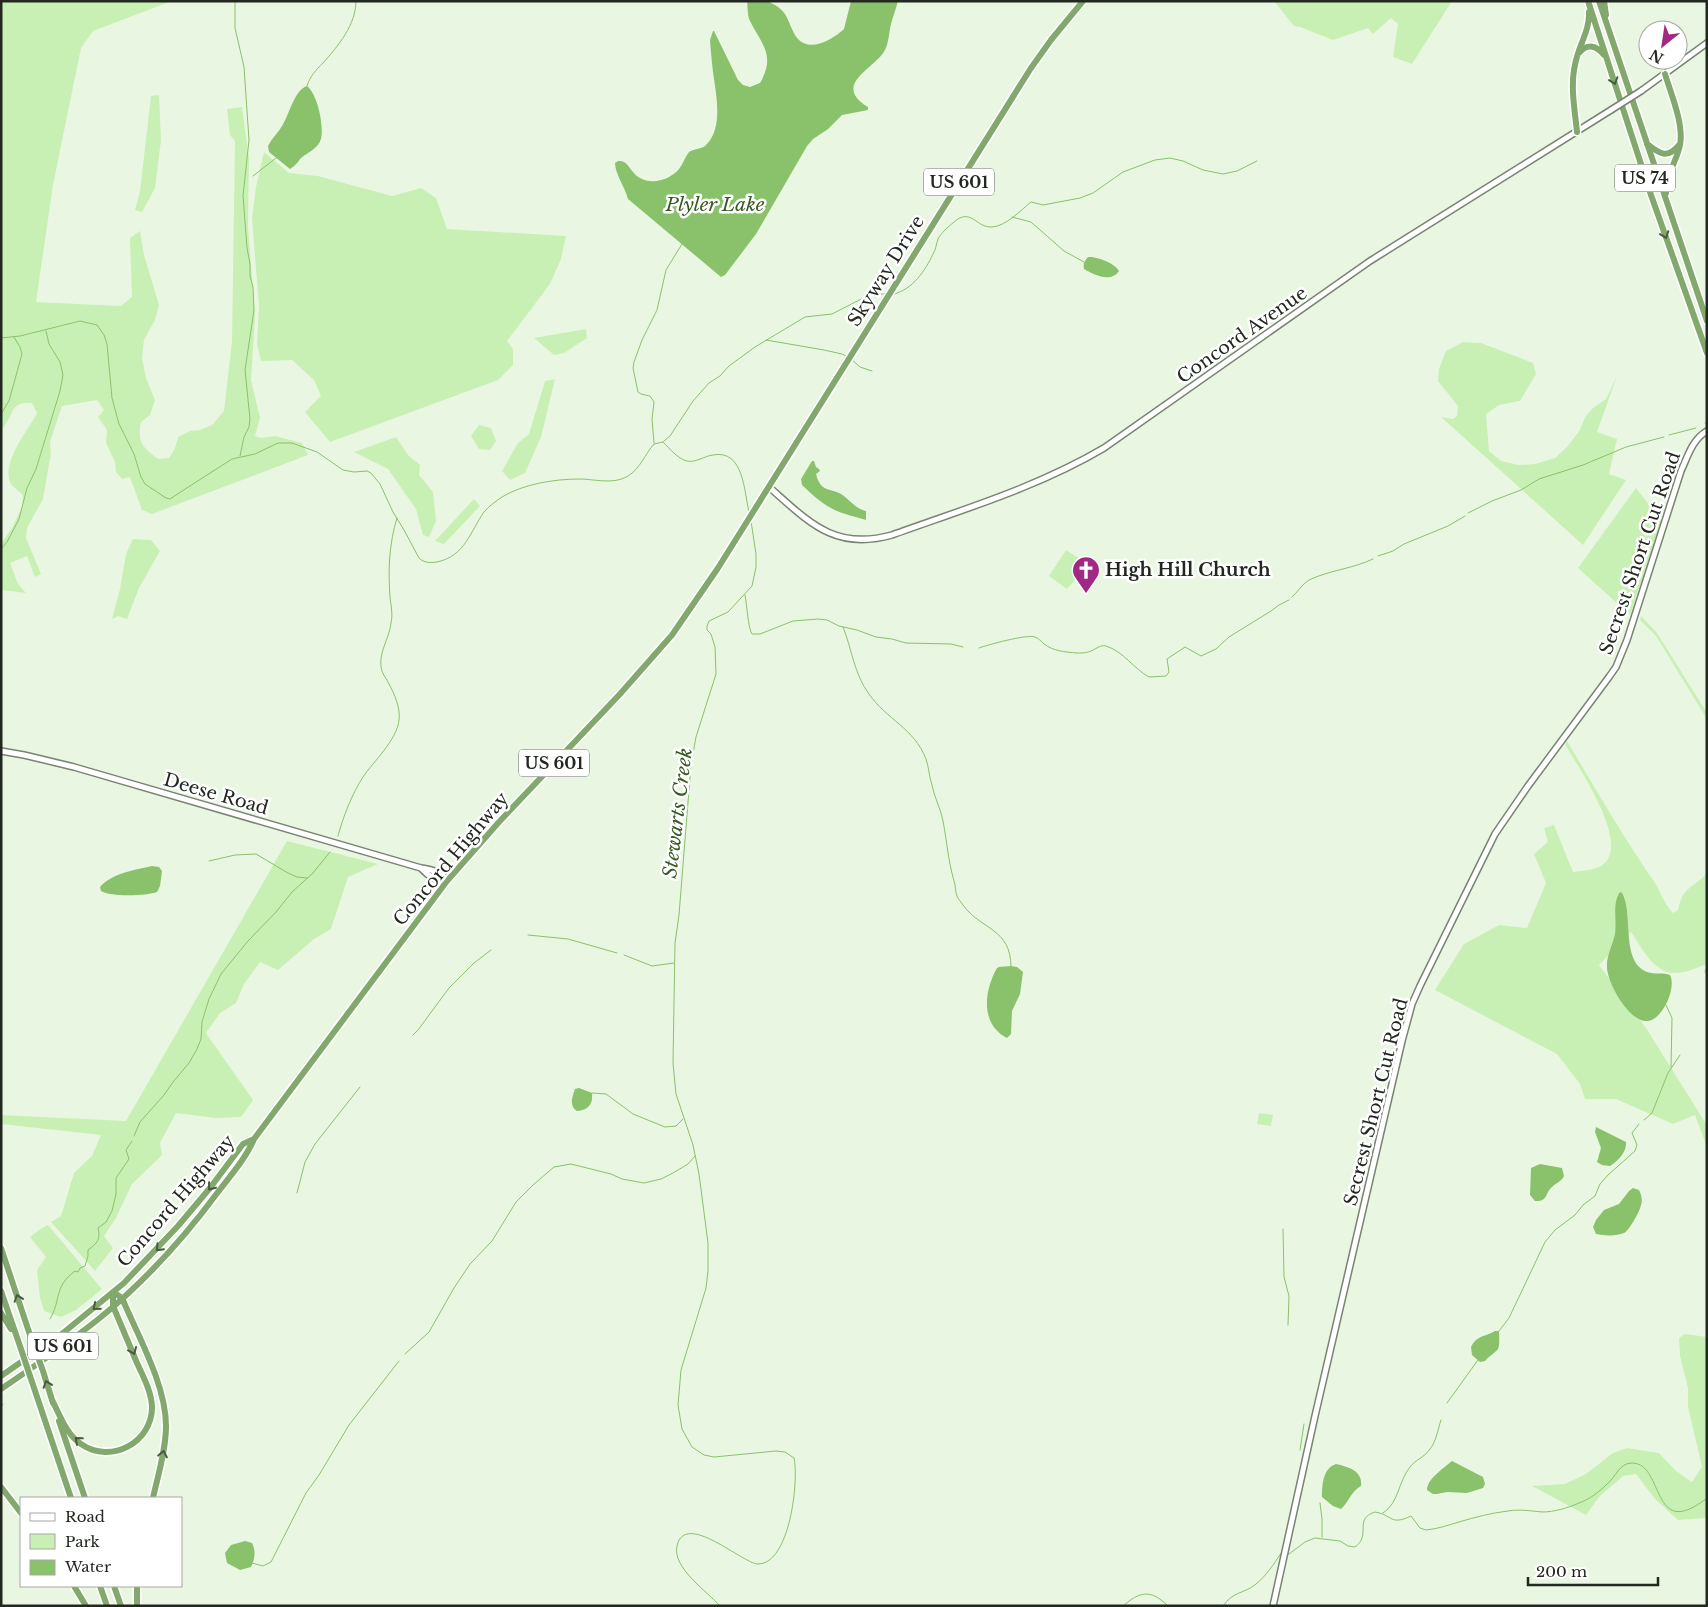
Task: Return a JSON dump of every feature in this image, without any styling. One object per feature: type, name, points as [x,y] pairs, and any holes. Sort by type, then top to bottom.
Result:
[{"type":"highway","name":"Skyway Drive","points":[[769,487],[1031,68],[1083,1]]},
{"type":"highway","name":"US 74","points":[[1599,1],[1707,322]]},
{"type":"highway","points":[[1604,1],[1608,31]]},
{"type":"highway","name":"US 74","points":[[1589,3],[1651,195],[1707,353]]},
{"type":"highway","points":[[1577,132],[1573,78],[1578,55],[1590,21],[1589,3]]},
{"type":"highway","points":[[1578,55],[1584,48],[1589,46],[1601,51],[1607,59]]},
{"type":"highway","points":[[1665,74],[1680,126],[1680,143],[1677,156],[1667,179],[1666,200]]},
{"type":"highway","points":[[1672,166],[1669,162],[1680,143]]},
{"type":"highway","points":[[1647,144],[1662,154],[1668,154],[1675,150]]},
{"type":"highway","name":"Concord Highway","points":[[1,1389],[70,1342],[113,1306],[160,1262],[186,1233],[250,1149],[254,1138],[447,881],[672,635],[710,582],[769,487]]},
{"type":"highway","name":"Concord Highway","points":[[4,1374],[63,1333],[113,1292],[152,1255],[178,1226],[243,1144],[254,1138]]},
{"type":"highway","points":[[1,1248],[85,1497]]},
{"type":"highway","points":[[1,1291],[71,1497]]},
{"type":"highway","points":[[113,1292],[122,1298],[156,1376],[165,1408],[164,1448],[153,1497]]},
{"type":"highway","points":[[52,1400],[73,1437],[93,1450],[108,1452],[122,1450],[134,1443],[144,1432],[151,1414],[151,1400],[145,1381],[113,1306],[113,1292]]},
{"type":"highway","points":[[1,1313],[17,1339]]},
{"type":"highway","points":[[1,1487],[20,1512]]},
{"type":"highway","points":[[75,1587],[86,1606]]},
{"type":"highway","points":[[100,1587],[107,1606]]},
{"type":"highway","points":[[114,1587],[121,1606]]},
{"type":"highway","points":[[137,1587],[137,1606]]},
{"type":"street","name":"Concord Avenue","points":[[769,487],[822,531],[836,537],[874,539],[892,535],[1057,474],[1104,448],[1400,242],[1641,91],[1707,43]]},
{"type":"street","name":"Secrest Short Cut Road","points":[[1273,1606],[1315,1416],[1412,1004],[1495,834],[1616,666],[1627,640],[1681,471],[1692,445],[1707,431]]},
{"type":"street","name":"Deese Road","points":[[1,751],[24,754],[74,767],[427,869],[444,875],[447,881]]},
{"type":"green space","points":[[1,1],[172,1],[93,31],[81,48],[53,185],[36,302],[121,306],[132,297],[130,238],[140,231],[144,255],[159,305],[155,320],[144,340],[142,358],[146,378],[155,400],[150,415],[141,422],[140,440],[158,459],[169,458],[175,448],[178,437],[190,431],[200,430],[212,425],[224,411],[232,341],[235,141],[230,135],[227,109],[242,107],[249,159],[248,226],[255,316],[251,380],[260,418],[255,436],[261,438],[275,436],[302,443],[308,455],[152,514],[142,510],[130,477],[122,479],[116,472],[115,462],[106,443],[107,430],[98,417],[104,410],[97,400],[62,406],[50,442],[51,453],[43,499],[27,528],[26,538],[41,574],[35,577],[27,556],[10,563],[18,584],[26,593],[1,590],[1,544],[12,528],[22,507],[23,495],[11,484],[9,467],[16,447],[37,413],[32,403],[19,404],[1,430]]},
{"type":"green space","points":[[1274,1],[1452,1],[1412,64],[1393,57],[1398,24],[1391,18],[1373,34],[1368,28],[1333,40],[1294,26]]},
{"type":"green space","points":[[159,95],[161,140],[155,188],[142,212],[135,210],[140,191],[151,96]]},
{"type":"green space","points":[[264,152],[289,173],[318,176],[392,196],[421,188],[436,198],[447,229],[566,236],[561,259],[550,284],[507,341],[513,349],[513,365],[498,380],[330,442],[305,412],[321,396],[314,380],[292,360],[261,361],[257,344],[259,306],[252,218],[256,187]]},
{"type":"green space","points":[[586,329],[587,338],[564,353],[554,355],[534,338]]},
{"type":"green space","points":[[1463,342],[1481,343],[1533,363],[1536,374],[1520,401],[1499,405],[1486,414],[1489,451],[1501,461],[1519,465],[1535,464],[1555,458],[1567,447],[1580,430],[1585,417],[1593,408],[1606,399],[1617,376],[1597,432],[1617,439],[1609,474],[1626,480],[1583,545],[1441,417],[1453,419],[1457,416],[1458,406],[1438,381],[1439,369],[1446,351]]},
{"type":"green space","points":[[555,379],[541,437],[525,473],[510,480],[502,471],[518,443],[529,434],[545,381]]},
{"type":"green space","points":[[479,425],[491,428],[496,441],[490,450],[479,449],[471,436]]},
{"type":"green space","points":[[396,437],[408,455],[420,465],[419,475],[433,492],[436,521],[429,537],[423,535],[416,509],[388,469],[354,452]]},
{"type":"green space","points":[[1636,488],[1662,521],[1630,615],[1578,568]]},
{"type":"green space","points":[[474,499],[480,506],[444,544],[435,541]]},
{"type":"green space","points":[[133,539],[151,540],[160,551],[139,588],[127,619],[118,616],[112,619],[120,589],[126,554]]},
{"type":"green space","points":[[1066,550],[1091,566],[1089,571],[1080,574],[1067,589],[1049,576]]},
{"type":"green space","points":[[1641,616],[1657,633],[1707,713],[1707,719],[1656,636],[1640,620]]},
{"type":"green space","points":[[1567,741],[1673,913],[1678,910],[1683,896],[1689,888],[1707,873],[1707,964],[1680,973],[1668,972],[1655,965],[1649,959],[1631,932],[1599,965],[1646,1028],[1705,1122],[1707,1128],[1707,1147],[1695,1115],[1673,1124],[1616,1099],[1585,1099],[1580,1084],[1557,1054],[1435,990],[1464,944],[1499,925],[1527,928],[1546,883],[1534,854],[1548,842],[1544,828],[1554,825],[1573,872],[1599,867],[1609,857],[1611,843],[1608,826],[1591,788],[1565,744]]},
{"type":"green space","points":[[287,841],[378,864],[348,877],[331,929],[314,939],[278,970],[260,962],[244,984],[236,1003],[220,1013],[206,1033],[253,1100],[241,1117],[216,1118],[176,1113],[160,1143],[162,1155],[132,1184],[116,1218],[104,1236],[113,1248],[95,1271],[51,1222],[61,1216],[74,1173],[92,1156],[101,1135],[1,1124],[1,1115],[126,1121]]},
{"type":"green space","points":[[1259,1113],[1273,1115],[1271,1126],[1257,1124]]},
{"type":"green space","points":[[48,1225],[102,1289],[76,1310],[61,1317],[44,1311],[40,1298],[37,1270],[46,1257],[30,1237]]},
{"type":"green space","points":[[1685,1334],[1707,1337],[1707,1518],[1678,1520],[1655,1499],[1636,1474],[1623,1476],[1599,1497],[1586,1515],[1532,1486],[1565,1484],[1586,1474],[1613,1453],[1627,1448],[1659,1453],[1676,1471],[1692,1482],[1702,1467],[1688,1407],[1688,1388],[1680,1356],[1679,1338]]},
{"type":"water","name":"Plyler Lake","points":[[747,1],[767,1],[775,5],[784,12],[800,41],[813,45],[826,41],[844,29],[851,1],[898,1],[885,50],[854,84],[854,91],[858,99],[868,107],[868,110],[842,115],[828,129],[813,139],[807,146],[756,234],[725,275],[721,277],[628,199],[615,163],[623,161],[638,177],[644,180],[663,180],[680,167],[689,152],[707,144],[712,137],[717,122],[710,40],[713,31],[738,80],[743,85],[750,87],[760,83],[767,65],[766,50],[749,19]]},
{"type":"water","points":[[307,86],[317,103],[322,126],[321,139],[315,148],[290,169],[269,152],[268,146],[285,122],[292,104],[302,88]]},
{"type":"water","points":[[1088,257],[1114,265],[1119,271],[1112,277],[1102,277],[1093,274],[1084,269],[1084,263]]},
{"type":"water","points":[[812,461],[814,461],[820,471],[816,474],[821,485],[839,493],[866,511],[866,520],[831,508],[802,485],[801,479]]},
{"type":"water","points":[[152,866],[159,867],[162,871],[160,886],[157,892],[128,895],[101,891],[100,887],[111,878]]},
{"type":"water","points":[[1620,892],[1625,902],[1630,948],[1633,958],[1647,972],[1670,975],[1672,981],[1667,1003],[1652,1020],[1639,1019],[1626,1008],[1615,991],[1608,974],[1608,959],[1615,934],[1615,906]]},
{"type":"water","points":[[1017,967],[1023,972],[1020,994],[1012,1011],[1011,1034],[1007,1038],[998,1032],[992,1024],[987,1006],[987,997],[997,968]]},
{"type":"water","points":[[579,1088],[592,1093],[592,1097],[591,1103],[587,1108],[577,1111],[573,1107],[572,1101],[575,1089]]},
{"type":"water","points":[[1596,1127],[1626,1142],[1621,1156],[1610,1166],[1597,1162],[1601,1148],[1595,1132]]},
{"type":"water","points":[[1540,1164],[1562,1168],[1564,1176],[1562,1180],[1550,1189],[1544,1199],[1535,1201],[1530,1195],[1531,1168]]},
{"type":"water","points":[[1633,1188],[1639,1190],[1642,1201],[1639,1212],[1629,1229],[1618,1235],[1596,1234],[1593,1227],[1604,1210],[1619,1204]]},
{"type":"water","points":[[1499,1331],[1498,1349],[1485,1361],[1480,1362],[1472,1355],[1471,1347],[1479,1338]]},
{"type":"water","points":[[1452,1461],[1483,1477],[1485,1484],[1483,1488],[1467,1493],[1447,1492],[1433,1494],[1427,1490],[1433,1478]]},
{"type":"water","points":[[1336,1464],[1354,1470],[1361,1481],[1361,1486],[1341,1509],[1333,1506],[1322,1497],[1326,1473],[1328,1469]]},
{"type":"water","points":[[245,1541],[252,1543],[254,1558],[251,1567],[240,1570],[227,1563],[225,1553],[231,1545]]},
{"type":"waterway","points":[[235,1],[235,28],[244,67],[249,140],[243,196],[254,310],[245,370],[250,419],[240,456]]},
{"type":"waterway","points":[[307,86],[314,73],[334,50],[350,27],[356,1]]},
{"type":"waterway","points":[[253,176],[276,158]]},
{"type":"waterway","points":[[894,294],[913,284],[926,267],[939,237],[960,218],[969,217],[982,225],[997,226],[1013,218],[1031,202],[1043,205],[1080,198],[1093,193],[1123,172],[1155,160],[1170,158],[1183,161],[1203,170],[1223,174],[1237,171],[1257,161]]},
{"type":"waterway","points":[[1012,217],[1031,222],[1064,251],[1084,262]]},
{"type":"waterway","points":[[654,443],[652,419],[654,402],[650,396],[638,392],[633,368],[642,340],[657,310],[666,270],[682,244]]},
{"type":"waterway","points":[[664,441],[670,436],[693,401],[709,383],[755,347],[805,317],[832,314],[871,294],[887,294]]},
{"type":"waterway","name":"Stewarts Creek","points":[[1,338],[20,336],[80,321],[97,325],[104,335],[107,344],[112,398],[119,424],[134,454],[145,484],[166,498],[170,499],[232,459],[255,454],[278,443],[292,443],[317,452],[343,470],[354,472],[367,471],[371,473],[380,484],[393,512],[419,558],[427,562],[437,562],[446,559],[460,549],[486,510],[510,492],[539,483],[560,480],[610,481],[622,479],[636,469],[654,444],[663,442]]},
{"type":"waterway","points":[[1,549],[7,542],[19,519],[27,488],[36,469],[60,391],[63,375],[60,362],[49,344],[46,331]]},
{"type":"waterway","points":[[1,414],[9,401],[22,354],[14,337]]},
{"type":"waterway","points":[[766,340],[824,350],[848,357]]},
{"type":"waterway","points":[[851,359],[860,367],[872,371]]},
{"type":"waterway","points":[[1669,435],[1696,428]]},
{"type":"waterway","points":[[1468,513],[1521,490],[1539,479],[1583,465],[1626,447],[1664,437]]},
{"type":"waterway","name":"Stewarts Creek","points":[[663,442],[677,456],[687,461],[694,461],[713,455],[723,455],[731,459],[737,465],[741,474],[749,512]]},
{"type":"waterway","points":[[1378,556],[1448,526],[1465,516]]},
{"type":"waterway","points":[[338,836],[345,813],[355,791],[394,735],[399,720],[397,701],[381,665],[382,653],[392,620],[389,567],[392,538],[397,518]]},
{"type":"waterway","name":"Stewarts Creek","points":[[720,1606],[692,1579],[680,1563],[677,1546],[682,1536],[691,1534],[702,1536],[758,1564],[769,1560],[778,1551],[785,1536],[790,1519],[795,1484],[794,1458],[785,1452],[776,1451],[714,1457],[704,1455],[692,1447],[682,1429],[678,1405],[681,1370],[706,1288],[708,1243],[699,1174],[693,1145],[676,1094],[673,1063],[675,943],[691,765],[696,737],[716,674],[715,647],[707,626],[709,621],[728,612],[752,586],[756,567],[756,554],[751,521]]},
{"type":"waterway","points":[[1292,597],[1309,580],[1373,559]]},
{"type":"waterway","points":[[745,595],[752,634],[760,634],[793,621],[818,619],[827,620],[839,626],[876,637],[906,643],[951,644],[963,647]]},
{"type":"waterway","points":[[979,648],[1031,636],[1059,651],[1085,653],[1104,646],[1118,652],[1149,677],[1166,676],[1169,672],[1167,659],[1185,647],[1201,656],[1216,649],[1229,637],[1289,600]]},
{"type":"waterway","points":[[843,627],[860,678],[869,694],[883,710],[907,731],[921,748],[926,759],[933,790],[942,816],[957,897],[970,913],[1001,937],[1010,954],[1011,967]]},
{"type":"waterway","points":[[134,1136],[140,1122],[189,1063],[197,1049],[201,1039],[202,1022],[209,999],[221,974],[248,941],[292,892],[313,873],[330,852]]},
{"type":"waterway","points":[[209,861],[235,855],[256,854],[288,873],[297,877],[307,878]]},
{"type":"waterway","points":[[528,935],[568,939],[617,953]]},
{"type":"waterway","points":[[413,1035],[449,988],[474,963],[491,950]]},
{"type":"waterway","points":[[624,955],[652,966],[674,963]]},
{"type":"waterway","points":[[1705,972],[1707,967]]},
{"type":"waterway","points":[[1666,1005],[1672,1018],[1671,1067]]},
{"type":"waterway","points":[[1644,1120],[1652,1113],[1668,1073],[1680,1055]]},
{"type":"waterway","points":[[297,1193],[305,1162],[315,1144],[360,1087]]},
{"type":"waterway","points":[[592,1093],[606,1094],[633,1114],[665,1127],[676,1126],[683,1119]]},
{"type":"waterway","points":[[1499,1331],[1509,1318],[1545,1242],[1555,1230],[1575,1215],[1583,1205],[1595,1196],[1600,1184],[1635,1151],[1637,1145],[1632,1133],[1639,1124]]},
{"type":"waterway","points":[[50,1319],[61,1288],[68,1277],[85,1266],[88,1250],[99,1238],[98,1228],[106,1222],[112,1211],[116,1194],[116,1178],[129,1159],[126,1150],[132,1141]]},
{"type":"waterway","points":[[405,1354],[429,1332],[470,1264],[492,1241],[516,1202],[554,1167],[571,1164],[611,1174],[622,1179],[644,1183],[661,1179],[673,1173],[688,1164],[695,1156]]},
{"type":"waterway","points":[[1283,1229],[1284,1277],[1289,1296],[1288,1325]]},
{"type":"waterway","points":[[1447,1403],[1478,1360]]},
{"type":"waterway","points":[[252,1563],[263,1566],[271,1562],[306,1493],[349,1425],[399,1361]]},
{"type":"waterway","points":[[1383,1513],[1392,1504],[1410,1467],[1432,1446],[1441,1420]]},
{"type":"waterway","points":[[1300,1450],[1304,1424]]},
{"type":"waterway","points":[[1287,1554],[1315,1538],[1340,1541],[1348,1546],[1355,1547],[1362,1537],[1365,1519],[1375,1512],[1395,1520],[1411,1516],[1420,1528],[1426,1530],[1502,1512],[1517,1510],[1547,1512],[1561,1509],[1591,1497],[1601,1490],[1624,1465],[1632,1463],[1642,1466],[1650,1475],[1667,1507],[1676,1512],[1689,1509],[1707,1498]]},
{"type":"waterway","points":[[1320,1503],[1322,1537]]},
{"type":"waterway","points":[[1223,1606],[1235,1595],[1260,1581],[1281,1553],[1283,1553]]},
{"type":"waterway","points":[[1123,1606],[1135,1597],[1145,1594],[1156,1597],[1168,1606]]},
{"type":"place","name":"High Hill Church","points":[[1086,594]]}]
